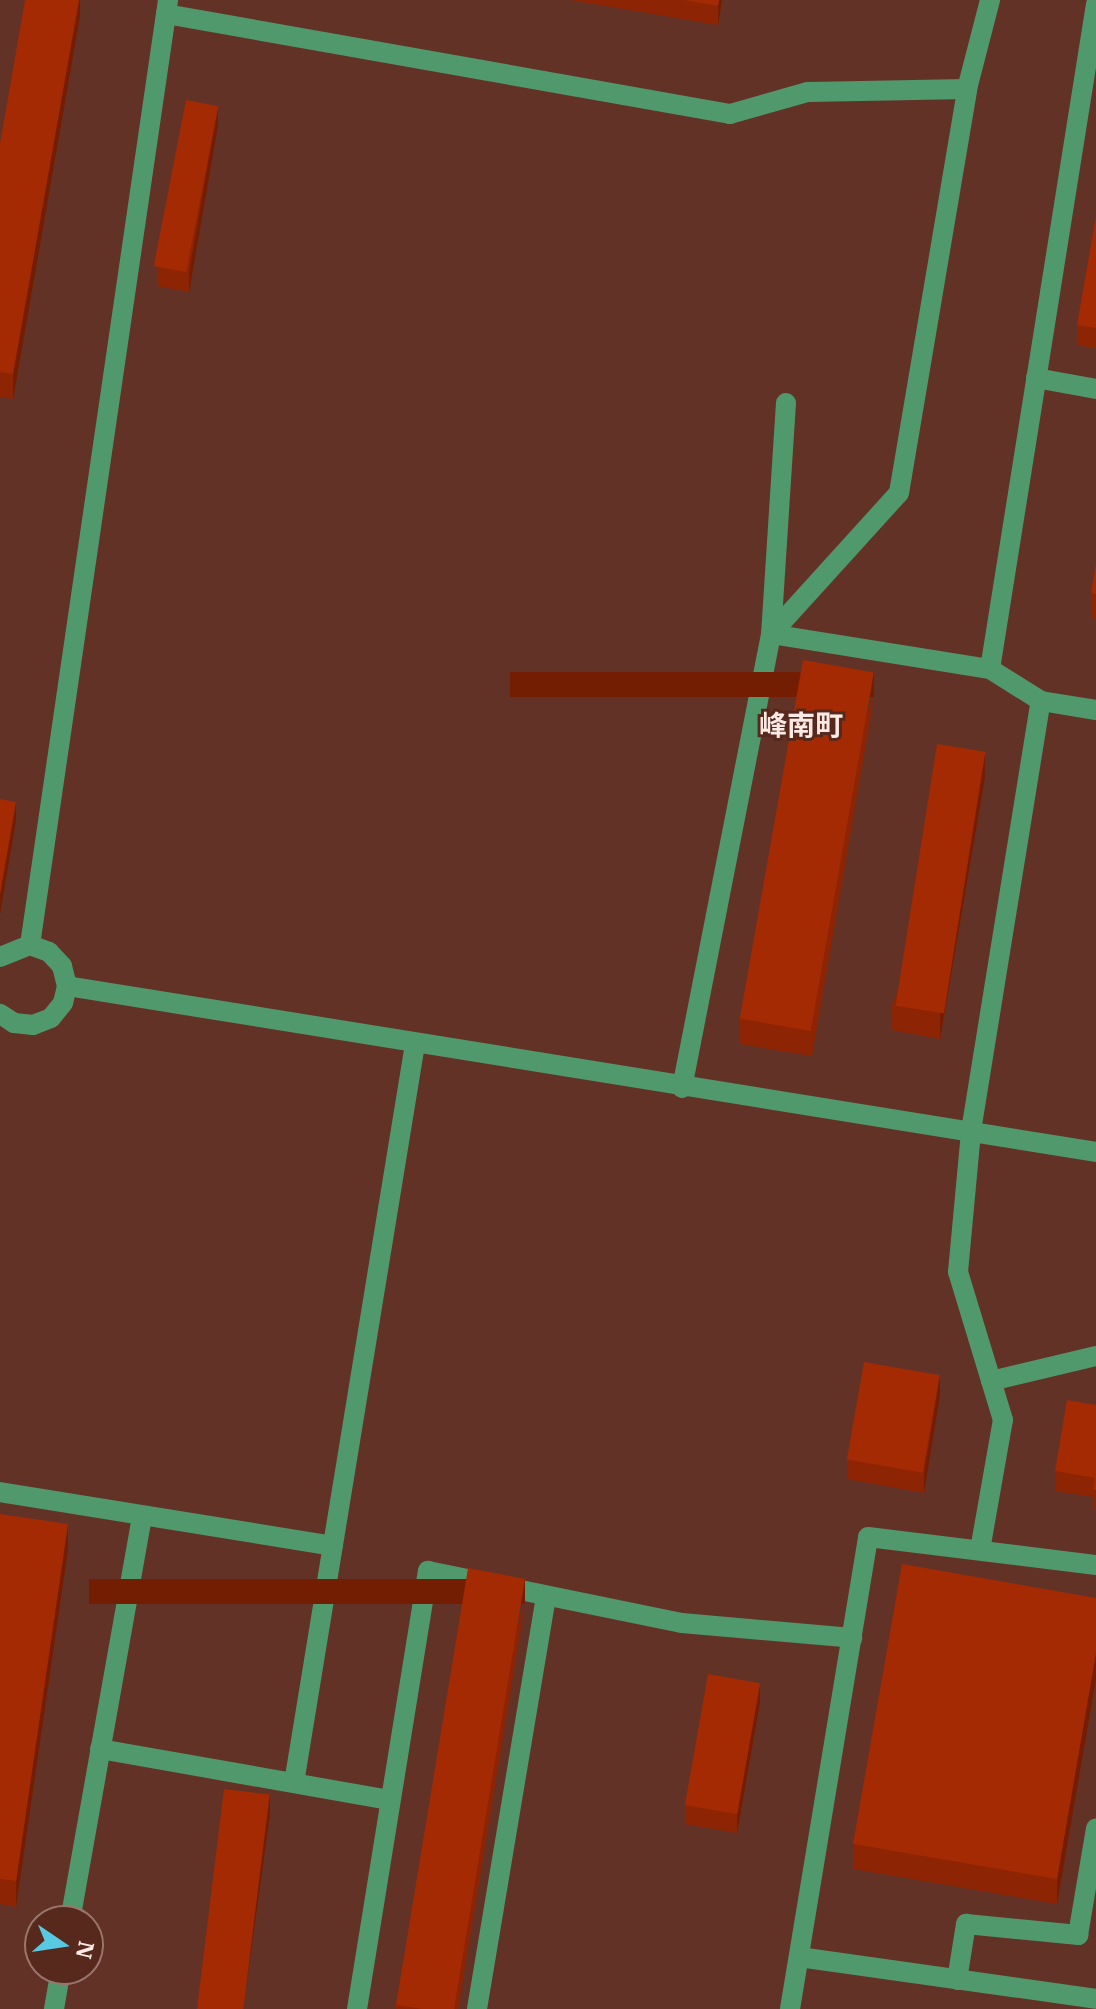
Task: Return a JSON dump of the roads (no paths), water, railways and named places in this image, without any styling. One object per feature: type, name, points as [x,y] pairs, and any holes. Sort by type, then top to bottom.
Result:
[{"type":"lane","points":[[771,634],[899,493],[967,89],[990,0]]},
{"type":"lane","points":[[990,669],[1096,4]]},
{"type":"lane","points":[[30,945],[167,7],[730,114],[808,92],[967,89]]},
{"type":"lane","points":[[1036,378],[1096,389]]},
{"type":"lane","points":[[682,1088],[771,634],[786,403]]},
{"type":"lane","points":[[771,634],[990,669],[1041,701],[1096,710]]},
{"type":"lane","points":[[980,1550],[1003,1420],[958,1272],[971,1131],[1041,701]]},
{"type":"lane","points":[[0,957],[30,945],[49,952],[62,966],[67,986],[63,1003],[51,1018],[33,1025],[14,1023],[0,1014]]},
{"type":"lane","points":[[67,986],[682,1088],[1096,1152]]},
{"type":"lane","points":[[294,1783],[415,1044]]},
{"type":"lane","points":[[991,1381],[1096,1356]]},
{"type":"lane","points":[[0,1492],[333,1546]]},
{"type":"lane","points":[[73,1905],[142,1515]]},
{"type":"lane","points":[[790,2009],[868,1537],[1096,1565]]},
{"type":"lane","points":[[357,2009],[428,1571],[682,1623],[852,1638]]},
{"type":"lane","points":[[477,2009],[546,1596]]},
{"type":"lane","points":[[100,1749],[389,1800]]},
{"type":"lane","points":[[957,1980],[966,1924],[1078,1935],[1096,1829]]},
{"type":"lane","points":[[799,1957],[1096,1999]]},
{"type":"lane","points":[[54,2009],[58,1985]]},
{"type":"district","name":"峰南町","points":[[801,725]]}]
